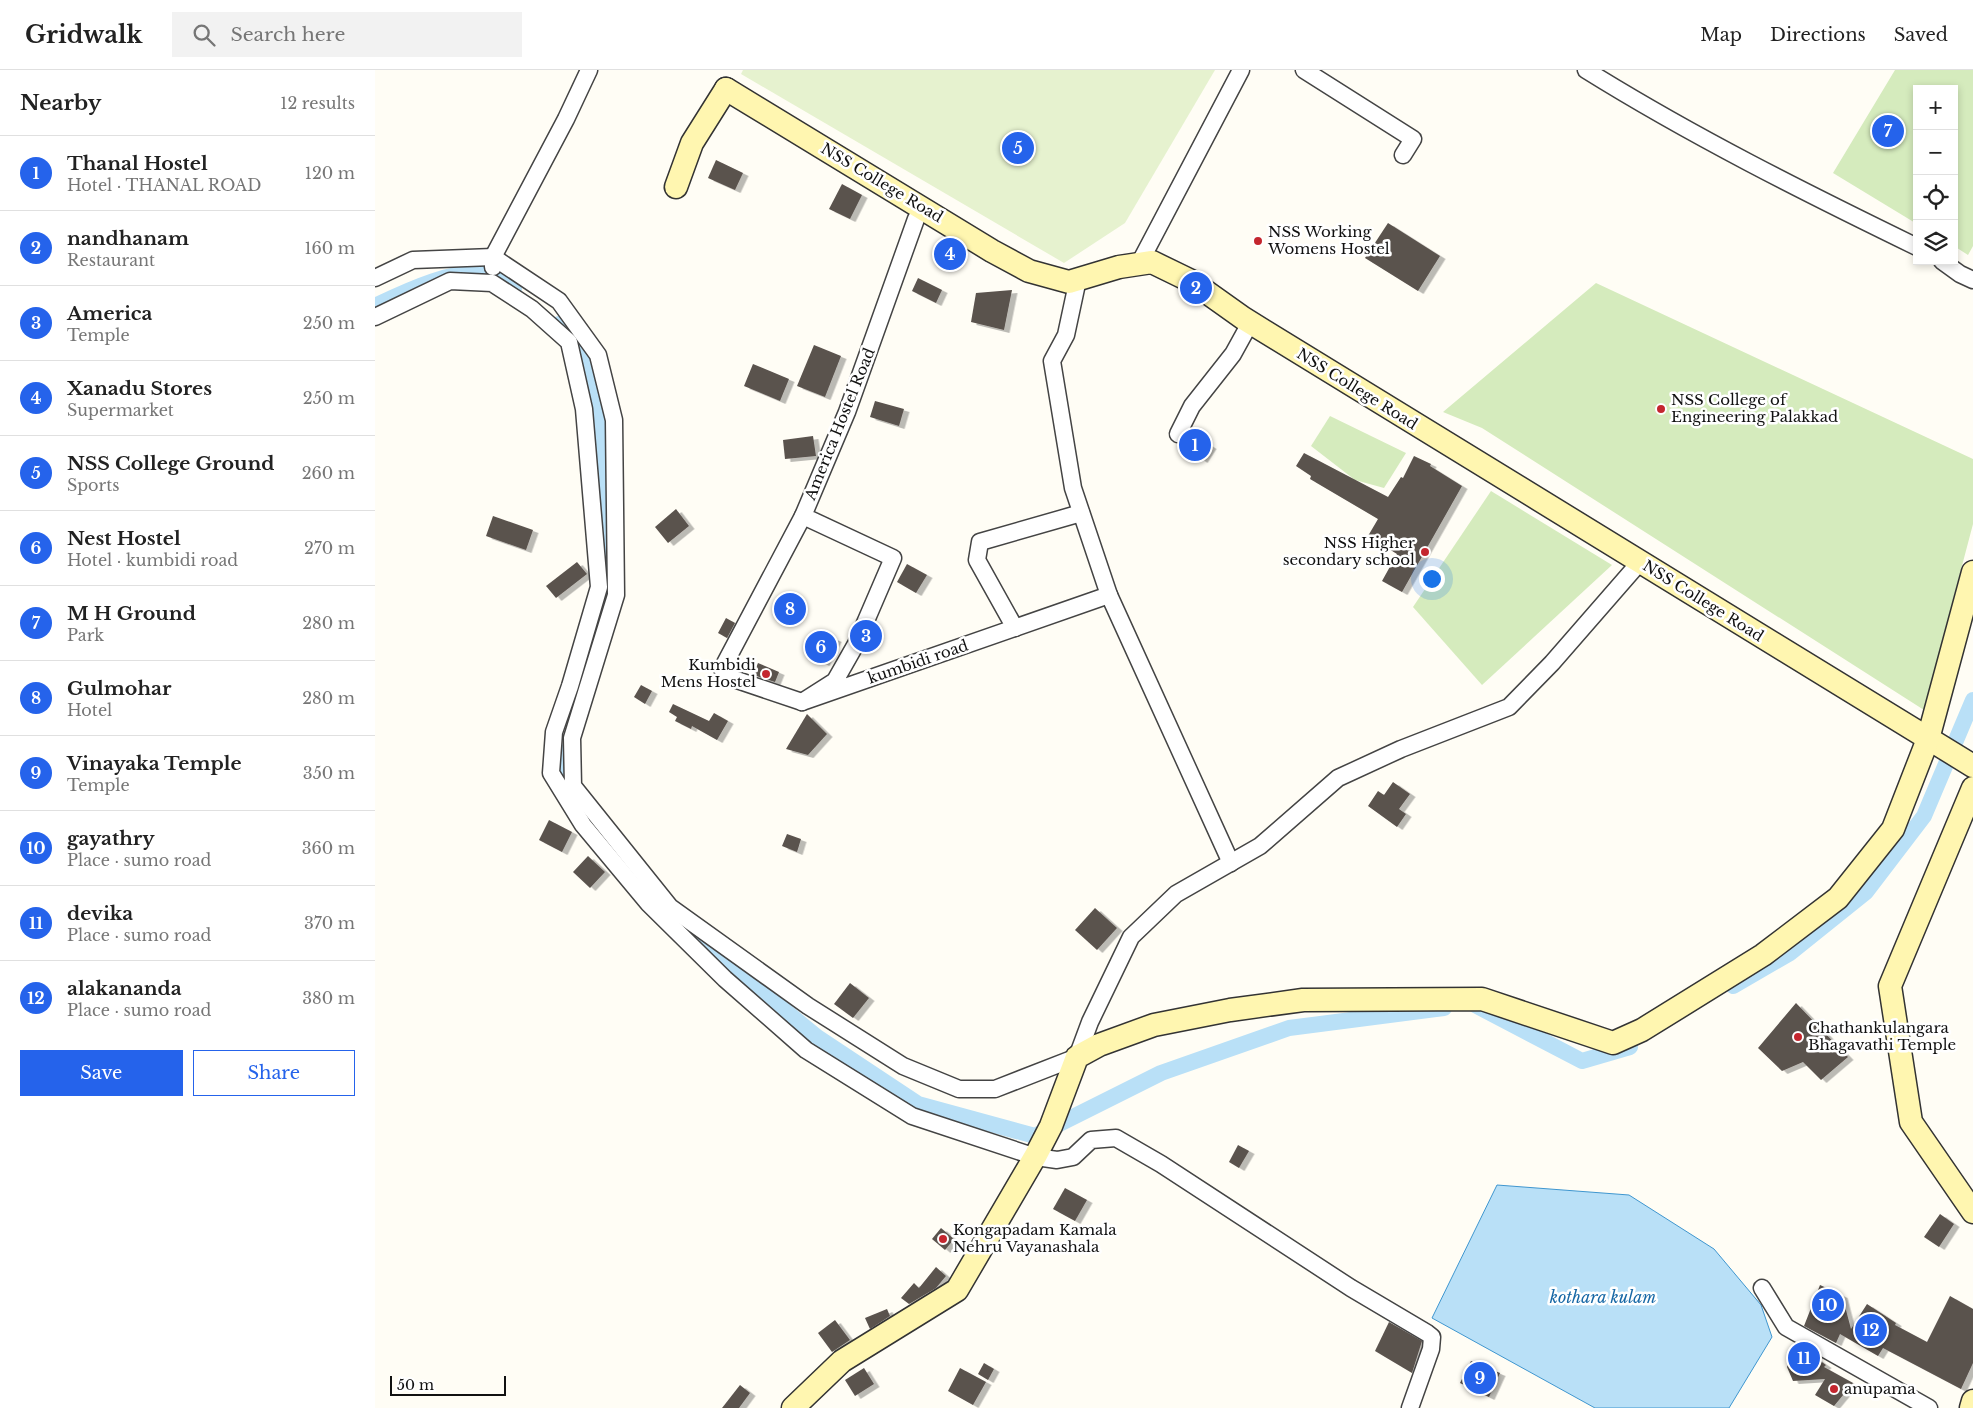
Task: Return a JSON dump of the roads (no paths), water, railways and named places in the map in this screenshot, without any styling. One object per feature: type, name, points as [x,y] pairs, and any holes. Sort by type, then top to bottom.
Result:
[{"type":"main road","name":"NSS College Road","points":[[727,79],[992,252],[1029,271],[1069,282],[1119,267],[1152,262],[1191,281],[1233,310],[1972,766]]},
{"type":"main road","points":[[676,187],[691,143],[727,79]]},
{"type":"main road","points":[[793,1408],[841,1362],[957,1290],[1036,1156],[1051,1126],[1077,1057],[1099,1045],[1154,1025],[1230,1010],[1303,1000],[1482,998],[1613,1043],[1642,1030],[1763,955],[1837,898],[1893,829],[1933,742],[1973,572]]},
{"type":"main road","points":[[1973,788],[1891,986],[1911,1122],[1973,1212]]},
{"type":"main road","points":[[1971,1408],[1973,1401]]},
{"type":"street","points":[[492,283],[493,258],[566,119],[589,70]]},
{"type":"street","points":[[1139,264],[1241,70]]},
{"type":"street","points":[[1304,70],[1413,139],[1403,155]]},
{"type":"street","points":[[1585,70],[1617,90],[1770,174],[1843,212],[1913,245]]},
{"type":"street","name":"America Hostel Road","points":[[856,644],[893,558],[803,516],[847,412],[916,219],[922,207]]},
{"type":"street","points":[[375,278],[413,260],[493,258],[559,301],[598,355],[615,420],[616,596],[572,738],[573,786],[670,907],[808,1006],[903,1066],[959,1089],[995,1088],[1077,1057],[1090,1022],[1131,937],[1176,894],[1260,846],[1338,778],[1401,749],[1509,707],[1552,663],[1640,562]]},
{"type":"street","points":[[1948,265],[1973,280]]},
{"type":"street","points":[[1078,279],[1066,335],[1052,361],[1073,488],[1109,595],[1231,862]]},
{"type":"street","points":[[375,317],[450,281],[492,283],[532,309],[569,342],[585,409],[599,587],[570,686],[554,732],[551,773],[583,825],[648,903],[725,979],[806,1050],[912,1116],[1036,1156],[1057,1160],[1073,1157],[1091,1140],[1116,1138],[1161,1164],[1351,1288],[1427,1333],[1432,1337],[1431,1349],[1410,1408]]},
{"type":"street","points":[[1178,434],[1192,406],[1233,354],[1249,325],[1233,310]]},
{"type":"street","points":[[1015,628],[977,560],[980,542],[1081,513]]},
{"type":"street","points":[[803,516],[722,669],[728,677],[803,702]]},
{"type":"street","name":"kumbidi road","points":[[803,702],[1109,595]]},
{"type":"street","name":"kumbidi road","points":[[803,702],[835,681],[856,644]]},
{"type":"street","points":[[1762,1288],[1786,1327],[1929,1408]]},
{"type":"water","name":"kothara kulam","points":[[1497,1185],[1629,1195],[1714,1249],[1761,1305],[1772,1337],[1729,1408],[1595,1408],[1432,1318]]},
{"type":"waterway","points":[[375,306],[433,281],[465,273],[479,272],[492,274],[514,289]]},
{"type":"waterway","points":[[559,324],[583,345],[596,404],[603,539],[609,588],[585,665],[580,693]]},
{"type":"waterway","points":[[1733,986],[1790,953],[1866,892],[1924,816],[1973,700]]},
{"type":"waterway","points":[[569,749],[563,779],[573,796]]},
{"type":"waterway","points":[[675,917],[687,930],[817,1037],[918,1104],[1035,1136],[1161,1073],[1289,1028],[1444,1008]]},
{"type":"waterway","points":[[1475,1005],[1582,1061],[1630,1047]]},
{"type":"place","name":"M H Ground","points":[[1888,131]]},
{"type":"place","name":"NSS College Ground","points":[[1018,148]]},
{"type":"place","name":"NSS Working Womens Hostel","points":[[1258,241]]},
{"type":"place","name":"Xanadu Stores","points":[[950,254]]},
{"type":"place","name":"nandhanam","points":[[1196,288]]},
{"type":"place","name":"NSS College of Engineering Palakkad","points":[[1661,409]]},
{"type":"place","name":"Thanal Hostel","points":[[1195,445]]},
{"type":"place","name":"NSS Higher secondary school","points":[[1425,552]]},
{"type":"place","name":"Gulmohar","points":[[790,609]]},
{"type":"place","name":"America","points":[[866,636]]},
{"type":"place","name":"Nest Hostel","points":[[821,647]]},
{"type":"place","name":"Kumbidi Mens Hostel","points":[[766,674]]},
{"type":"place","name":"Chathankulangara Bhagavathi Temple","points":[[1798,1037]]},
{"type":"place","name":"Kongapadam Kamala Nehru Vayanashala","points":[[943,1239]]},
{"type":"place","name":"gayathry","points":[[1828,1305]]},
{"type":"place","name":"alakananda","points":[[1871,1330]]},
{"type":"place","name":"devika","points":[[1804,1358]]},
{"type":"place","name":"Vinayaka Temple","points":[[1480,1378]]},
{"type":"place","name":"anupama","points":[[1834,1389]]}]
